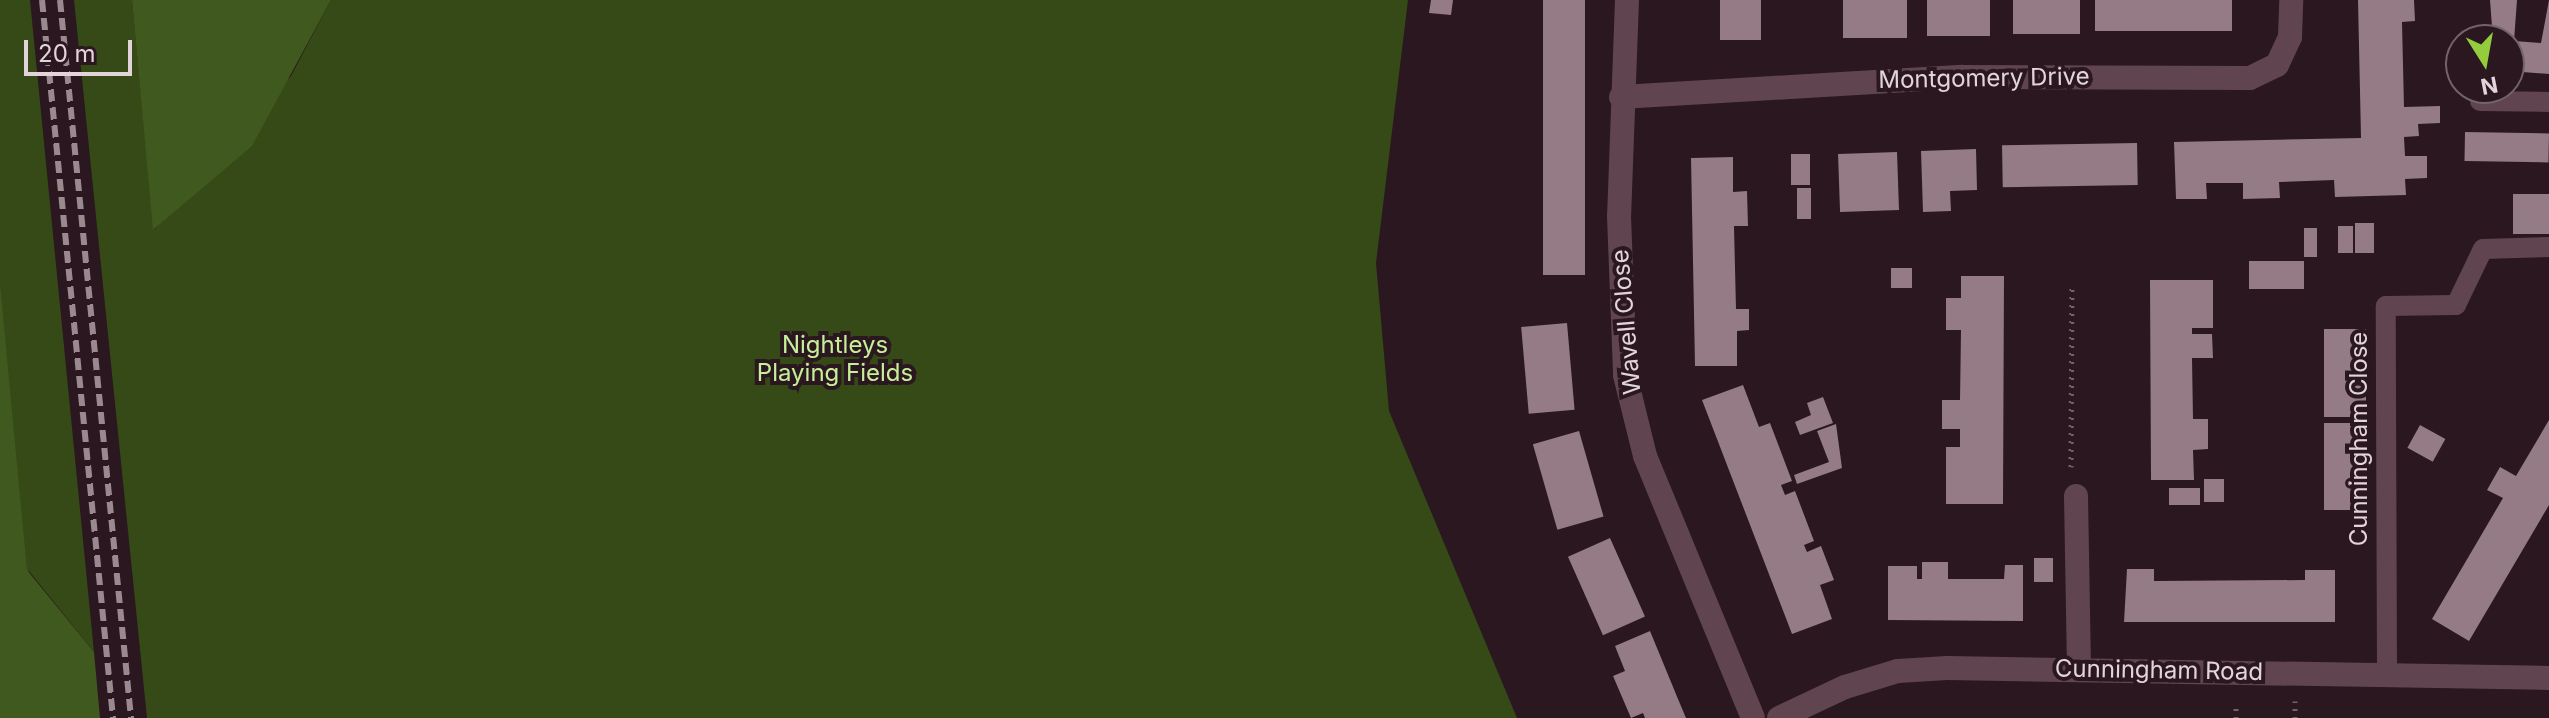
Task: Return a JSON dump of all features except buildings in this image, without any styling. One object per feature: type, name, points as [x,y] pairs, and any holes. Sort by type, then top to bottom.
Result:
[{"type":"street","name":"Wavell Close","points":[[1627,0],[1621,97],[1625,375],[1645,456],[1753,718]]},
{"type":"street","name":"Montgomery Drive","points":[[1621,97],[1962,77],[2250,78],[2277,65],[2290,37],[2291,0]]},
{"type":"street","points":[[2076,496],[2079,668]]},
{"type":"street","name":"Cunningham Road","points":[[1779,718],[1845,687],[1898,671],[2079,668],[2549,678]]},
{"type":"lane","points":[[2525,102],[2549,102]]},
{"type":"lane","name":"Cunningham Close","points":[[2387,674],[2386,306],[2456,305],[2483,249],[2549,247]]},
{"type":"path","points":[[2072,288],[2071,470],[2076,496]]},
{"type":"green space","points":[[0,0],[30,0],[94,652],[29,571],[0,718]]},
{"type":"green space","name":"Nightleys Playing Fields","points":[[74,0],[132,0],[154,230],[291,76],[331,0],[1408,0],[1376,263],[1389,411],[1517,718],[147,718]]},
{"type":"green space","points":[[132,0],[331,0],[252,146],[153,230]]},
{"type":"green space","points":[[0,284],[27,570],[94,652],[100,718],[0,718]]},
{"type":"railway","points":[[42,0],[113,718]]},
{"type":"railway","points":[[60,0],[131,718]]}]
